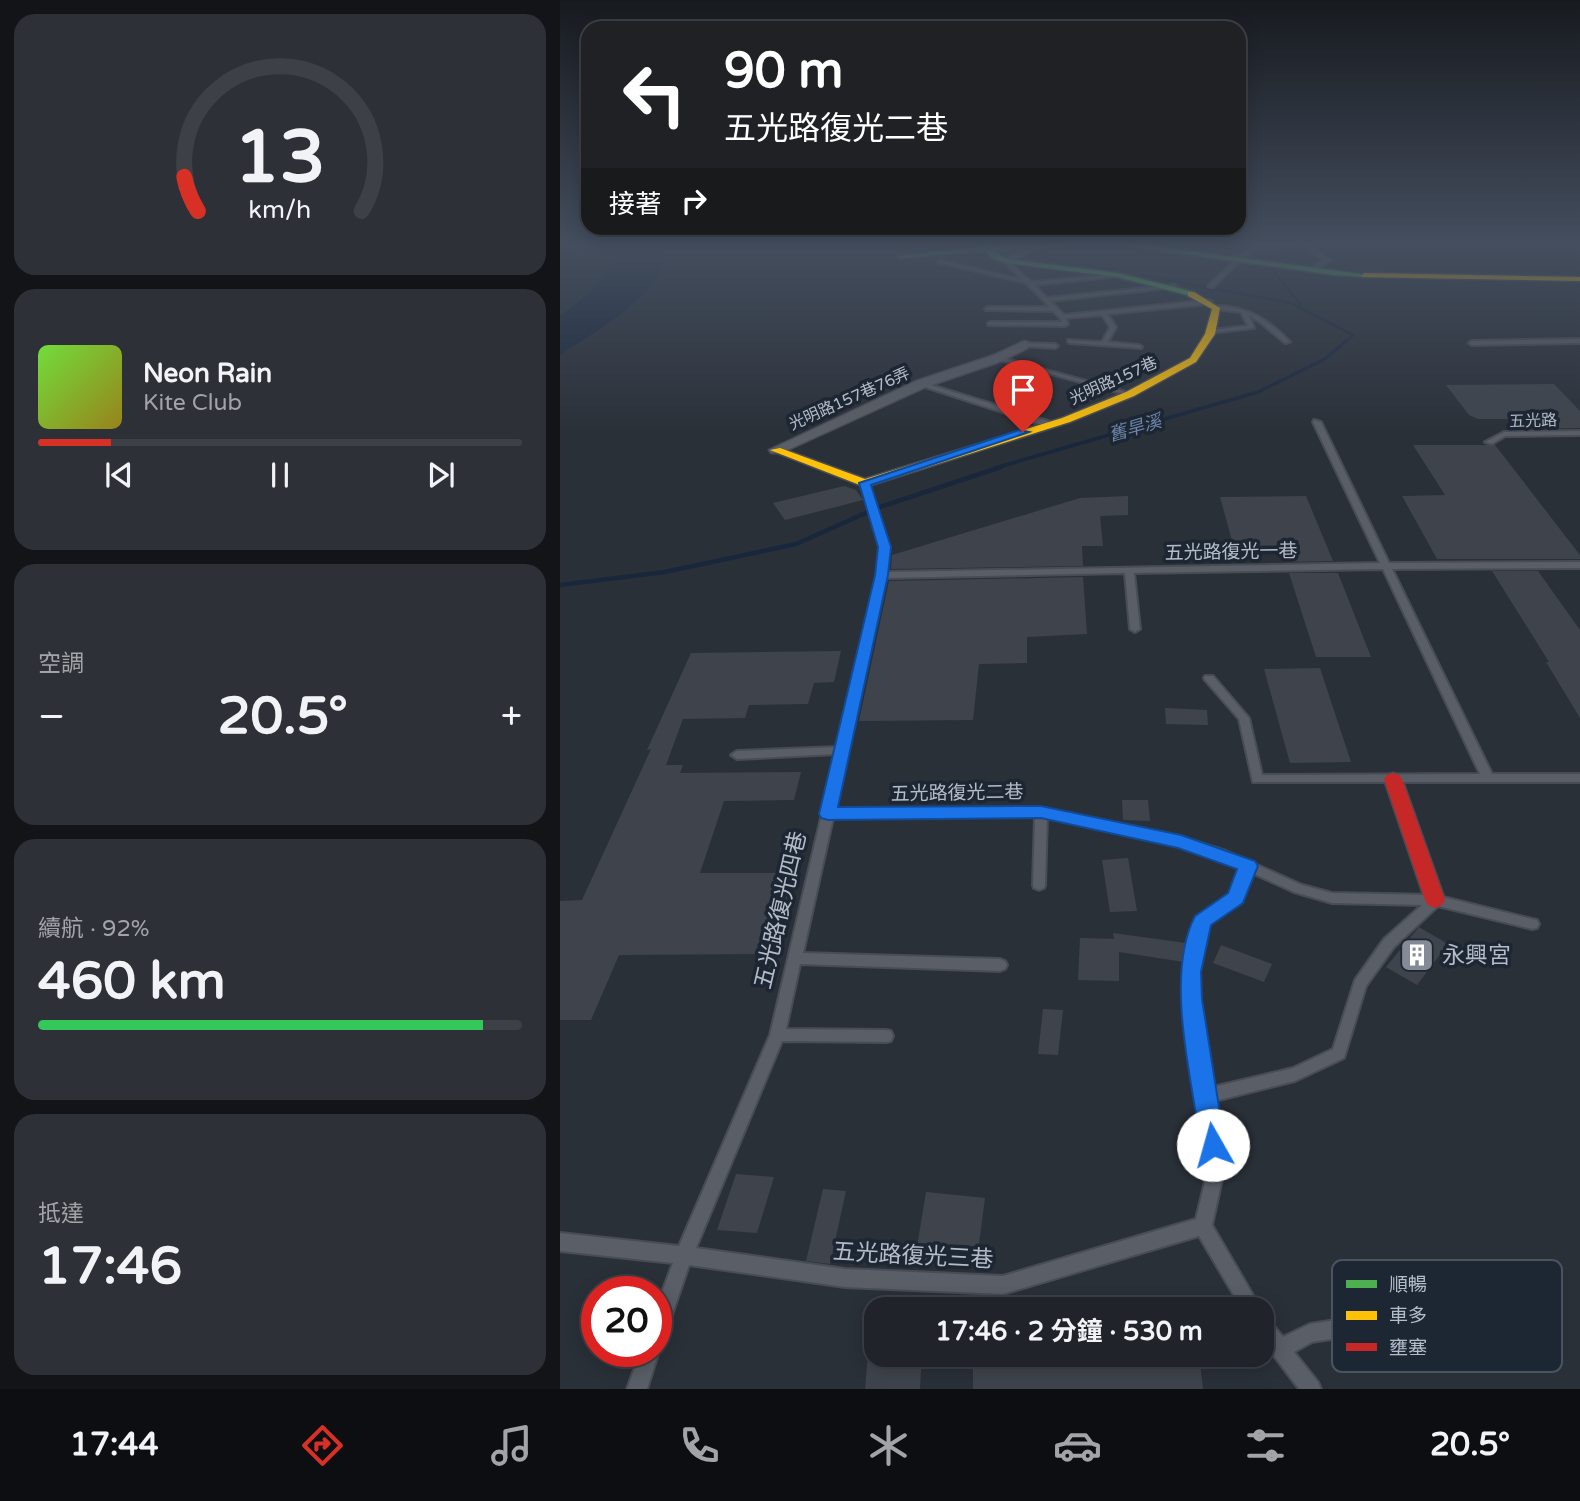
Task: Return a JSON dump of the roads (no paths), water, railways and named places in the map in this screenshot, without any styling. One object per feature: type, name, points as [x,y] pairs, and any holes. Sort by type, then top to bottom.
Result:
[{"type":"street","name":"光明路157巷","points":[[865,483],[1048,424],[1130,394],[1194,360],[1211,332],[1212,307]]},
{"type":"street","name":"光明路157巷76弄","points":[[776,450],[921,384],[998,358],[1024,345]]},
{"type":"street","name":"光明路157巷76弄","points":[[776,450],[865,483]]},
{"type":"street","points":[[1393,779],[1435,900]]},
{"type":"lane","points":[[990,324],[1065,324],[1063,317],[1054,307]]},
{"type":"lane","points":[[1063,317],[1143,307]]},
{"type":"lane","points":[[1226,307],[1263,318],[1287,342]]},
{"type":"lane","points":[[988,309],[1056,309]]},
{"type":"lane","points":[[1103,312],[1113,327],[1104,344]]},
{"type":"lane","points":[[1211,332],[1252,327],[1244,312]]},
{"type":"lane","points":[[1070,341],[1139,347]]},
{"type":"lane","points":[[1472,343],[1580,341]]},
{"type":"lane","points":[[1024,345],[1055,346]]},
{"type":"lane","points":[[998,358],[1130,394]]},
{"type":"lane","points":[[921,384],[1048,424]]},
{"type":"lane","points":[[1317,422],[1488,779]]},
{"type":"lane","name":"五光路","points":[[1489,442],[1504,434],[1580,433]]},
{"type":"lane","name":"五光路復光四巷","points":[[672,1289],[777,1035],[882,575],[884,547],[865,483]]},
{"type":"lane","name":"五光路復光一巷","points":[[882,575],[1580,565]]},
{"type":"lane","points":[[1129,570],[1135,629]]},
{"type":"lane","points":[[1209,678],[1244,719],[1257,779],[1580,778]]},
{"type":"lane","points":[[737,755],[842,750]]},
{"type":"lane","points":[[1039,885],[1041,812]]},
{"type":"lane","name":"五光路復光二巷","points":[[828,814],[1041,812],[1181,841],[1299,889],[1332,898],[1435,900],[1532,924]]},
{"type":"lane","points":[[1245,1297],[1203,1226],[1216,1170],[1191,999],[1191,972],[1202,921],[1236,897],[1248,866]]},
{"type":"lane","points":[[1207,1096],[1295,1074],[1339,1053],[1360,984],[1390,943],[1435,900]]},
{"type":"lane","points":[[794,958],[1000,965]]},
{"type":"lane","points":[[777,1035],[886,1036]]},
{"type":"lane","name":"五光路復光三巷","points":[[560,1242],[684,1255],[845,1278],[1003,1285],[1203,1226]]},
{"type":"lane","points":[[1280,1349],[1310,1333],[1332,1330]]},
{"type":"lane","points":[[1274,1341],[1311,1389]]},
{"type":"lane","points":[[637,1389],[645,1367]]},
{"type":"water","points":[[571,307],[630,307],[560,355],[560,316]]},
{"type":"waterway","name":"舊旱溪","points":[[1298,307],[1353,335],[1344,343]]},
{"type":"waterway","name":"舊旱溪","points":[[995,468],[1258,392],[1325,359],[1346,341]]},
{"type":"waterway","name":"舊旱溪","points":[[560,585],[665,572],[796,544],[877,508],[1001,467]]},
{"type":"place","name":"永興宮","points":[[1417,955]]}]
